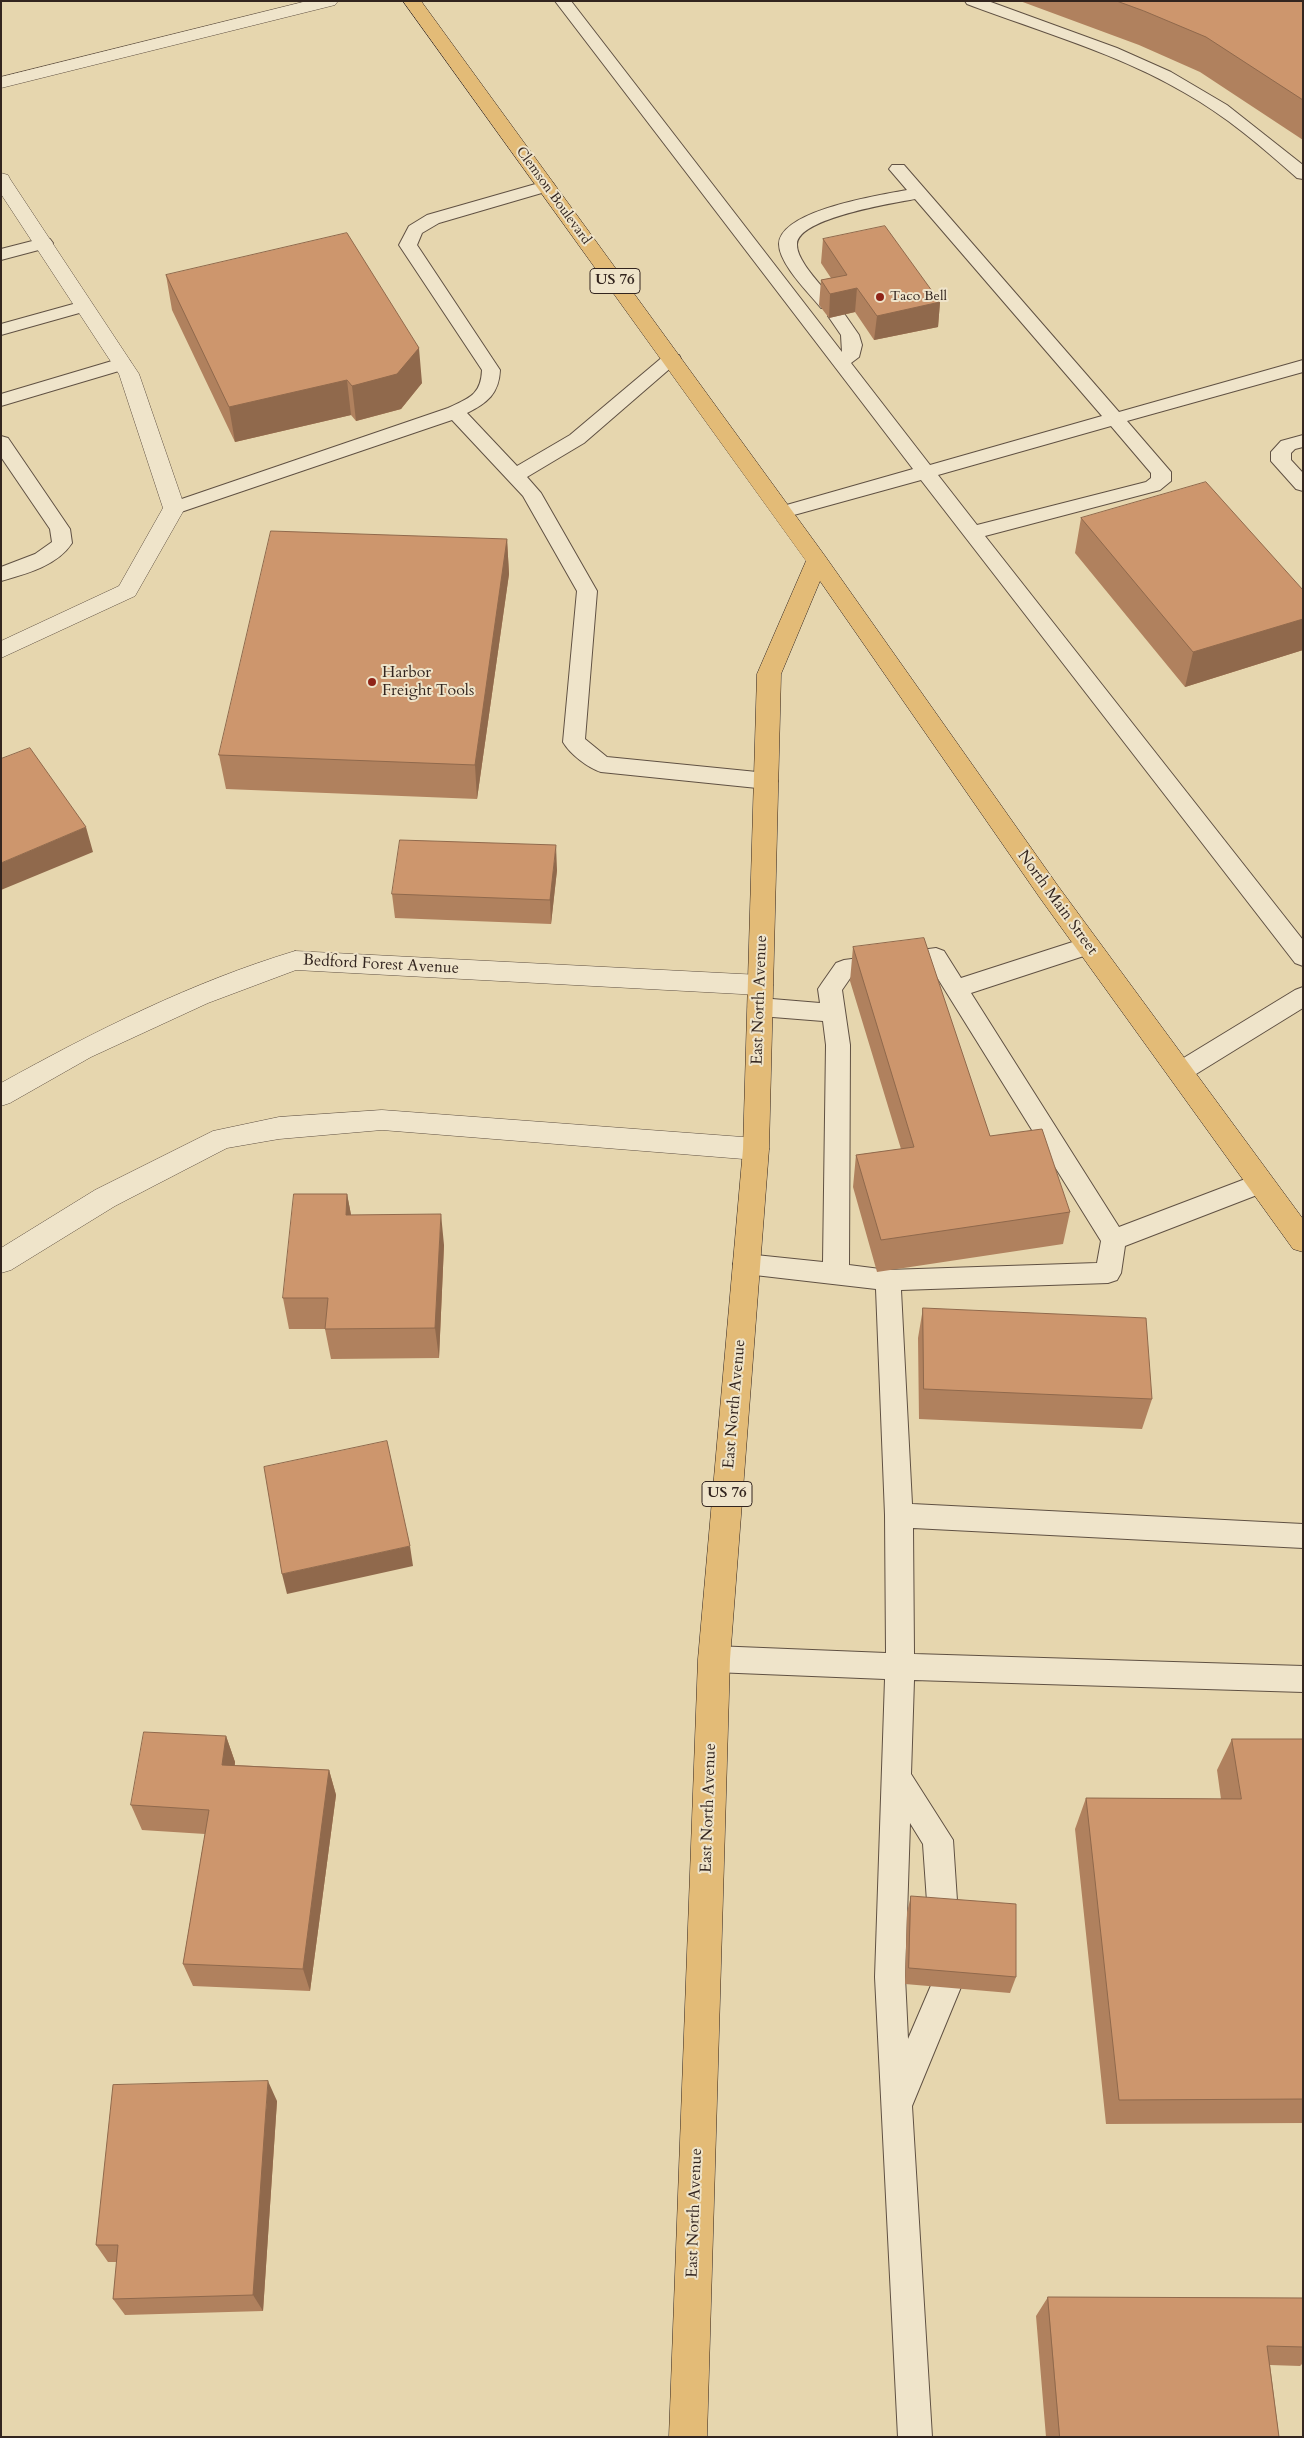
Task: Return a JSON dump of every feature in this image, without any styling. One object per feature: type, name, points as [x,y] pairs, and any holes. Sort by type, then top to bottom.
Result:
[{"type":"main road","name":"Clemson Boulevard","points":[[412,1],[818,560]]},
{"type":"main road","name":"East North Avenue","points":[[688,2437],[714,1659],[756,1149],[769,674],[818,560]]},
{"type":"main road","name":"North Main Street","points":[[818,560],[1088,946],[1303,1241]]},
{"type":"street","points":[[1,83],[329,1]]},
{"type":"street","points":[[1,179],[129,374],[174,508],[127,591],[1,650]]},
{"type":"street","name":"Bedford Forest Avenue","points":[[1,1096],[100,1041],[199,996],[295,960],[760,996]]},
{"type":"street","points":[[1,1262],[105,1198],[222,1138],[279,1128],[382,1120],[756,1149]]},
{"type":"lane","points":[[563,1],[838,361],[1303,957]]},
{"type":"lane","points":[[973,1],[1146,66],[1190,89],[1231,115],[1303,174]]},
{"type":"lane","points":[[898,169],[1117,419],[1161,472],[1161,481],[1153,486],[972,534]]},
{"type":"lane","points":[[174,508],[455,412],[484,397],[492,383],[491,370],[408,245],[415,230],[433,219],[546,186]]},
{"type":"lane","points":[[838,361],[850,357],[854,347],[852,336],[790,256],[787,241],[792,230],[817,216],[918,192]]},
{"type":"lane","points":[[1,255],[44,243]]},
{"type":"lane","points":[[1,330],[84,306]]},
{"type":"lane","points":[[515,476],[577,439],[672,359]]},
{"type":"lane","points":[[1,400],[122,364]]},
{"type":"lane","points":[[783,512],[1303,366]]},
{"type":"lane","points":[[455,412],[531,494],[587,591],[574,742],[601,764],[767,781]]},
{"type":"lane","points":[[1303,441],[1288,445],[1280,452],[1281,461],[1303,485]]},
{"type":"lane","points":[[1,442],[60,529],[62,542],[54,552],[31,564],[1,574]]},
{"type":"lane","points":[[955,989],[1088,946]]},
{"type":"lane","points":[[746,1264],[836,1275],[888,1280],[1108,1273],[1114,1240],[936,957],[844,969],[830,989],[838,1044],[836,1275]]},
{"type":"lane","points":[[760,996],[834,1013]]},
{"type":"lane","points":[[1180,1072],[1303,996]]},
{"type":"lane","points":[[1114,1240],[1261,1183]]},
{"type":"lane","points":[[888,1280],[899,1515],[900,1667],[890,1978],[915,2437]]},
{"type":"lane","points":[[899,1515],[1303,1536]]},
{"type":"lane","points":[[714,1659],[900,1667],[1303,1679]]},
{"type":"lane","points":[[897,1778],[938,1840],[943,1916]]},
{"type":"lane","points":[[896,2106],[946,1987]]},
{"type":"building","points":[[1117,1],[1303,1],[1303,100],[1206,37]]},
{"type":"building","points":[[885,226],[940,302],[877,316],[857,288],[830,294],[821,280],[847,275],[823,239]]},
{"type":"building","points":[[347,233],[419,348],[397,374],[352,386],[347,380],[229,407],[166,275]]},
{"type":"building","points":[[1206,482],[1303,590],[1303,619],[1193,652],[1081,518]]},
{"type":"building","name":"Harbor Freight Tools","points":[[271,531],[507,539],[475,765],[219,755]]},
{"type":"building","points":[[30,748],[86,827],[1,863],[1,759]]},
{"type":"building","points":[[400,840],[556,845],[550,900],[392,894]]},
{"type":"building","points":[[924,938],[990,1136],[1042,1129],[1070,1212],[881,1240],[856,1155],[914,1147],[853,947]]},
{"type":"building","points":[[294,1194],[347,1194],[346,1215],[441,1214],[435,1328],[325,1329],[328,1298],[283,1298]]},
{"type":"building","points":[[923,1308],[1146,1318],[1152,1399],[924,1389]]},
{"type":"building","points":[[387,1441],[410,1546],[282,1574],[264,1467]]},
{"type":"building","points":[[144,1732],[226,1736],[222,1765],[329,1770],[303,1969],[183,1964],[209,1810],[131,1805]]},
{"type":"building","points":[[1232,1739],[1303,1739],[1303,2099],[1119,2100],[1086,1798],[1241,1799]]},
{"type":"building","points":[[911,1896],[1016,1904],[1016,1977],[909,1968]]},
{"type":"building","points":[[268,2081],[253,2295],[113,2299],[118,2245],[96,2245],[113,2085]]},
{"type":"building","points":[[1048,2297],[1303,2298],[1303,2347],[1267,2346],[1279,2437],[1060,2437]]},
{"type":"place","name":"Taco Bell","points":[[880,297]]},
{"type":"place","name":"Harbor Freight Tools","points":[[372,682]]}]
